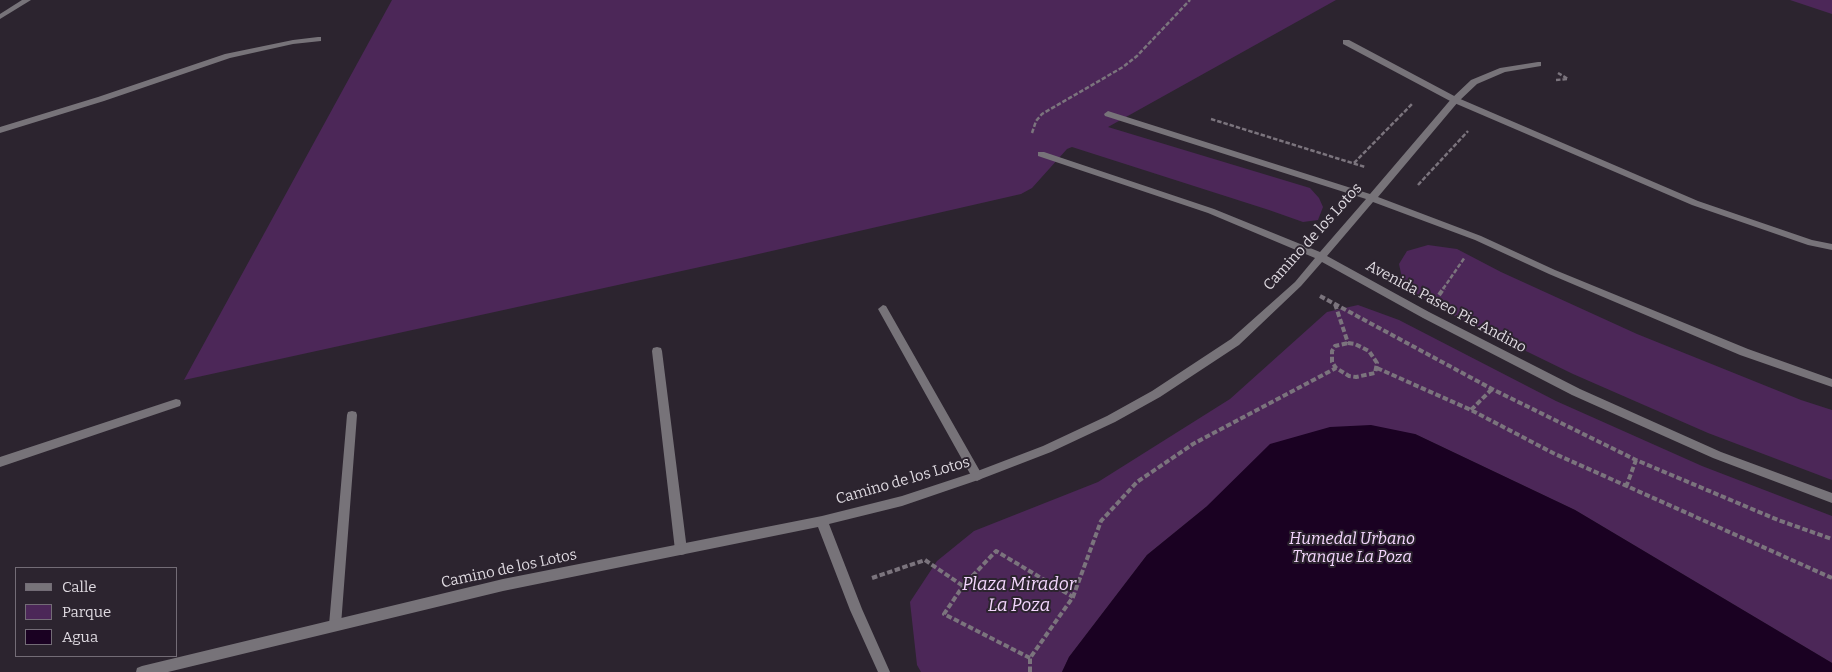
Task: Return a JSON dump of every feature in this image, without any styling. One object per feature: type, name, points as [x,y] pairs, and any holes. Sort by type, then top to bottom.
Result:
[{"type":"street","points":[[0,17],[27,0]]},
{"type":"street","points":[[0,130],[101,99],[228,56],[293,42],[318,39]]},
{"type":"street","points":[[1346,42],[1455,100],[1695,203],[1811,243],[1832,247]]},
{"type":"street","name":"Camino de los Lotos","points":[[142,672],[176,667],[335,625],[503,585],[822,521],[902,501],[977,476],[1047,449],[1111,419],[1156,394],[1235,342],[1298,284],[1370,197],[1455,100],[1474,82],[1503,70],[1538,64]]},
{"type":"street","points":[[1108,114],[1370,197],[1478,238],[1552,272],[1744,352],[1832,382]]},
{"type":"street","name":"Avenida Paseo Pie Andino","points":[[1041,154],[1211,211],[1320,256],[1426,315],[1576,392],[1717,455],[1832,498]]},
{"type":"street","points":[[883,309],[977,476]]},
{"type":"street","points":[[657,351],[681,550]]},
{"type":"street","points":[[0,462],[176,402]]},
{"type":"street","points":[[335,625],[352,415]]},
{"type":"street","points":[[822,521],[856,610],[884,672]]},
{"type":"path","points":[[1041,154],[1035,146],[1032,129],[1042,114],[1123,67],[1137,56],[1190,0]]},
{"type":"path","points":[[1404,341],[1426,315],[1478,238]]},
{"type":"path","points":[[1298,284],[1492,389],[1636,460],[1778,520],[1832,539]]},
{"type":"path","points":[[1335,304],[1348,343]]},
{"type":"path","points":[[1348,343],[1355,344],[1369,351],[1377,363],[1377,368],[1370,376],[1349,376],[1336,368],[1332,362],[1332,351],[1335,346],[1348,343]]},
{"type":"path","points":[[1030,672],[1030,658],[1073,597],[1101,521],[1137,482],[1193,444],[1336,368]]},
{"type":"path","points":[[1377,368],[1471,410],[1553,453],[1626,487],[1832,578]]},
{"type":"path","points":[[1471,410],[1492,389]]},
{"type":"path","points":[[1626,487],[1636,460]]},
{"type":"path","points":[[1030,658],[944,614],[963,586],[996,551],[1073,597]]},
{"type":"path","points":[[848,586],[926,560],[963,586]]},
{"type":"green space","points":[[392,0],[1336,0],[1108,127],[1310,188],[1319,198],[1323,207],[1318,220],[1303,222],[1072,147],[1067,149],[1032,188],[1021,194],[741,258],[184,380]]},
{"type":"green space","points":[[1790,0],[1832,0],[1832,14]]},
{"type":"green space","points":[[1428,245],[1457,249],[1501,272],[1637,334],[1801,400],[1832,410],[1832,480],[1708,433],[1573,374],[1450,314],[1415,293],[1402,278],[1399,264],[1407,251]]},
{"type":"green space","name":"Plaza Mirador La Poza","points":[[1358,305],[1399,320],[1556,401],[1702,466],[1832,516],[1832,663],[1575,510],[1415,434],[1206,507],[1147,555],[1069,657],[1062,672],[921,672],[917,665],[910,602],[937,561],[974,531],[1098,482],[1230,399],[1327,312]]},
{"type":"water","name":"Humedal Urbano Tranque La Poza","points":[[1371,425],[1415,434],[1575,510],[1832,663],[1832,672],[1062,672],[1069,657],[1147,555],[1206,507],[1270,444],[1330,427]]}]
